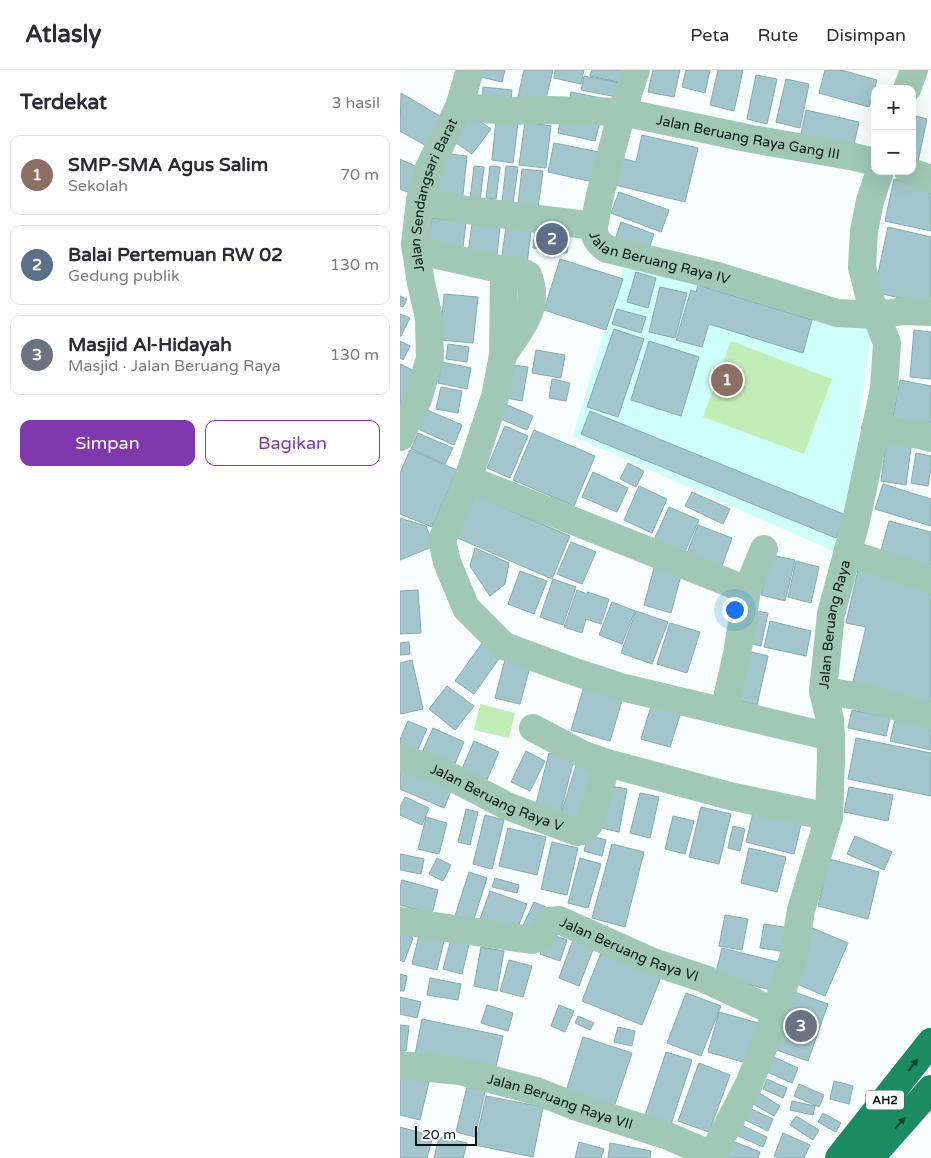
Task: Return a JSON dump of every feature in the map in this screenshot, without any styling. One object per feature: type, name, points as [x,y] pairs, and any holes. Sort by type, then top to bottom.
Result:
[{"type":"highway","name":"AH2","points":[[839,1158],[931,1042]]},
{"type":"highway","name":"AH2","points":[[870,1158],[931,1089]]},
{"type":"street","name":"Jalan Sendangsari Barat","points":[[403,423],[418,399],[430,358],[429,318],[415,244],[420,201],[429,168],[460,107],[470,70]]},
{"type":"street","points":[[594,226],[600,195],[622,112],[636,70]]},
{"type":"street","points":[[909,85],[914,70]]},
{"type":"street","name":"Jalan Beruang Raya Gang III","points":[[460,107],[510,111],[573,110],[622,112],[743,138],[871,161]]},
{"type":"street","points":[[916,174],[931,179]]},
{"type":"street","name":"Jalan Beruang Raya","points":[[714,1157],[717,1146],[749,1084],[769,1034],[793,959],[801,910],[829,817],[830,720],[823,691],[831,614],[847,553],[884,389],[887,343],[876,315],[862,267],[864,231],[870,201],[879,175]]},
{"type":"street","name":"Jalan Beruang Raya IV","points":[[420,201],[467,210],[594,226],[595,238],[599,244],[607,248],[718,276],[837,314],[876,315],[904,311],[931,312]]},
{"type":"street","points":[[433,254],[504,270],[503,356],[495,397],[468,479],[442,540],[447,562],[466,608],[504,646],[569,670],[621,687],[830,737]]},
{"type":"street","points":[[876,429],[931,438]]},
{"type":"street","points":[[468,479],[747,590]]},
{"type":"street","points":[[724,711],[747,590],[764,549]]},
{"type":"street","points":[[847,553],[931,580]]},
{"type":"street","points":[[823,691],[858,696],[931,716]]},
{"type":"street","points":[[533,728],[584,755],[607,763],[730,796],[829,817]]},
{"type":"street","name":"Jalan Beruang Raya V","points":[[400,758],[440,772],[507,806],[577,832],[583,831],[590,823],[607,763]]},
{"type":"street","name":"Jalan Beruang Raya VI","points":[[400,921],[532,940],[542,936],[550,921],[559,920],[653,962],[705,979],[775,1012]]},
{"type":"street","name":"Jalan Beruang Raya VII","points":[[400,1065],[460,1071],[536,1091],[577,1107],[668,1136],[714,1157]]},
{"type":"shaded area","points":[[627,255],[872,324],[842,555],[573,436]]},
{"type":"green space","points":[[731,341],[832,379],[804,454],[703,417]]},
{"type":"green space","points":[[480,704],[515,713],[509,738],[474,730]]},
{"type":"building","points":[[478,70],[505,70],[502,82],[476,76]]},
{"type":"building","points":[[524,70],[553,70],[545,103],[518,97]]},
{"type":"building","points":[[555,70],[584,70],[581,84],[554,78]]},
{"type":"building","points":[[592,70],[626,70],[623,83],[590,76]]},
{"type":"building","points":[[653,70],[680,70],[674,97],[648,92]]},
{"type":"building","points":[[686,70],[710,70],[705,93],[682,87]]},
{"type":"building","points":[[718,70],[743,70],[734,111],[710,105]]},
{"type":"building","points":[[825,70],[841,70],[877,80],[876,85],[871,85],[869,107],[819,93]]},
{"type":"building","points":[[756,75],[777,79],[767,124],[747,119]]},
{"type":"building","points":[[584,76],[620,83],[617,97],[581,90]]},
{"type":"building","points":[[786,79],[809,84],[800,128],[776,122]]},
{"type":"building","points":[[483,87],[512,90],[510,110],[482,107]]},
{"type":"building","points":[[571,92],[606,99],[569,104]]},
{"type":"building","points":[[401,93],[448,121],[432,149],[400,131]]},
{"type":"building","points":[[806,110],[859,122],[853,149],[800,138]]},
{"type":"building","points":[[562,112],[600,121],[595,141],[558,133]]},
{"type":"building","points":[[470,114],[491,129],[472,154],[452,140]]},
{"type":"building","points":[[916,116],[927,119],[916,166]]},
{"type":"building","points":[[496,121],[518,123],[513,163],[492,160]]},
{"type":"building","points":[[525,122],[551,126],[546,168],[519,165]]},
{"type":"building","points":[[642,135],[698,148],[685,202],[615,185],[621,158],[636,162]]},
{"type":"building","points":[[554,143],[599,152],[593,182],[548,172]]},
{"type":"building","points":[[441,153],[467,156],[462,204],[435,201]]},
{"type":"building","points":[[400,159],[421,169],[410,193],[400,189]]},
{"type":"building","points":[[474,166],[484,167],[480,202],[470,200]]},
{"type":"building","points":[[490,166],[500,167],[496,199],[486,198]]},
{"type":"building","points":[[506,166],[518,167],[513,204],[502,203]]},
{"type":"building","points":[[522,169],[543,171],[538,208],[518,205]]},
{"type":"building","points":[[894,179],[931,188],[931,231],[885,221]]},
{"type":"building","points":[[619,192],[669,210],[661,232],[611,213]]},
{"type":"building","points":[[432,218],[466,222],[462,255],[427,251]]},
{"type":"building","points":[[621,222],[654,234],[646,257],[613,245]]},
{"type":"building","points":[[472,224],[500,227],[496,264],[467,261]]},
{"type":"building","points":[[536,224],[570,229],[567,253],[533,248]]},
{"type":"building","points":[[506,227],[531,230],[527,265],[501,262]]},
{"type":"building","points":[[888,227],[931,237],[931,305],[874,292]]},
{"type":"building","points":[[560,259],[623,279],[606,330],[544,310]]},
{"type":"building","points":[[636,272],[656,278],[648,308],[627,302]]},
{"type":"building","points":[[698,285],[812,320],[803,353],[709,324],[702,347],[676,340],[691,290],[696,292]]},
{"type":"building","points":[[660,287],[687,293],[675,338],[649,332]]},
{"type":"building","points":[[444,294],[478,297],[473,343],[440,340]]},
{"type":"building","points":[[400,296],[407,299],[403,307],[400,306]]},
{"type":"building","points":[[617,309],[646,317],[641,333],[612,324]]},
{"type":"building","points":[[400,314],[410,318],[401,336],[400,336]]},
{"type":"building","points":[[614,329],[644,339],[618,417],[587,407]]},
{"type":"building","points":[[914,330],[931,332],[931,379],[910,377]]},
{"type":"building","points":[[400,341],[410,346],[403,360],[400,358]]},
{"type":"building","points":[[649,341],[699,357],[681,416],[631,400]]},
{"type":"building","points":[[448,344],[469,347],[467,362],[446,359]]},
{"type":"building","points":[[536,350],[565,355],[561,378],[532,373]]},
{"type":"building","points":[[442,362],[471,368],[467,389],[438,383]]},
{"type":"building","points":[[400,364],[417,372],[401,405],[400,404]]},
{"type":"building","points":[[513,365],[528,367],[522,401],[507,398]]},
{"type":"building","points":[[552,379],[570,383],[566,401],[549,398]]},
{"type":"building","points":[[900,380],[931,386],[931,434],[891,426]]},
{"type":"building","points":[[441,387],[462,391],[458,413],[436,409]]},
{"type":"building","points":[[505,404],[533,416],[527,430],[498,418]]},
{"type":"building","points":[[427,410],[462,425],[454,445],[418,429]]},
{"type":"building","points":[[590,411],[846,515],[836,538],[581,434]]},
{"type":"building","points":[[505,426],[528,436],[510,478],[487,468]]},
{"type":"building","points":[[534,430],[595,456],[574,506],[513,480]]},
{"type":"building","points":[[418,433],[453,448],[445,464],[411,449]]},
{"type":"building","points":[[887,437],[912,440],[906,485],[881,481]]},
{"type":"building","points":[[410,450],[457,470],[432,527],[400,514],[400,473]]},
{"type":"building","points":[[916,453],[931,456],[928,486],[911,483]]},
{"type":"building","points":[[628,463],[644,471],[636,487],[620,479]]},
{"type":"building","points":[[593,472],[628,488],[617,512],[582,497]]},
{"type":"building","points":[[883,484],[931,499],[931,526],[875,509]]},
{"type":"building","points":[[639,486],[667,499],[652,533],[624,520]]},
{"type":"building","points":[[692,492],[730,509],[723,524],[685,506]]},
{"type":"building","points":[[469,493],[570,536],[552,579],[451,535]]},
{"type":"building","points":[[669,507],[699,520],[683,556],[653,542]]},
{"type":"building","points":[[400,518],[426,526],[434,546],[400,560]]},
{"type":"building","points":[[889,521],[931,532],[931,573],[879,558]]},
{"type":"building","points":[[698,525],[732,538],[722,566],[687,553]]},
{"type":"building","points":[[571,542],[596,552],[582,584],[557,574]]},
{"type":"building","points":[[475,548],[509,563],[505,584],[490,596],[470,566]]},
{"type":"building","points":[[771,555],[795,560],[785,601],[761,595]]},
{"type":"building","points":[[656,561],[683,568],[671,613],[644,605]]},
{"type":"building","points":[[796,561],[819,567],[811,603],[788,597]]},
{"type":"building","points":[[860,561],[931,592],[931,702],[852,686],[866,627],[846,623]]},
{"type":"building","points":[[520,571],[547,581],[534,614],[508,604]]},
{"type":"building","points":[[553,579],[576,587],[563,625],[540,617]]},
{"type":"building","points":[[418,590],[421,633],[400,634],[400,591]]},
{"type":"building","points":[[577,590],[609,599],[601,624],[586,619],[582,633],[564,627]]},
{"type":"building","points":[[612,602],[635,611],[622,644],[599,635]]},
{"type":"building","points":[[750,610],[768,613],[761,646],[743,642]]},
{"type":"building","points":[[636,611],[668,622],[652,664],[621,653]]},
{"type":"building","points":[[770,621],[811,631],[806,656],[764,647]]},
{"type":"building","points":[[670,623],[700,632],[687,673],[657,664]]},
{"type":"building","points":[[409,642],[410,654],[400,655],[400,643]]},
{"type":"building","points":[[482,643],[501,656],[474,694],[455,681]]},
{"type":"building","points":[[743,650],[768,656],[757,705],[732,699]]},
{"type":"building","points":[[506,656],[531,663],[520,704],[495,698]]},
{"type":"building","points":[[412,660],[423,709],[400,714],[400,663]]},
{"type":"building","points":[[447,686],[474,706],[455,730],[429,709]]},
{"type":"building","points":[[584,686],[623,697],[610,741],[571,730]]},
{"type":"building","points":[[652,703],[681,712],[670,747],[641,739]]},
{"type":"building","points":[[852,710],[890,718],[886,736],[848,728]]},
{"type":"building","points":[[895,720],[931,727],[931,750],[890,741]]},
{"type":"building","points":[[408,721],[427,729],[414,758],[400,752],[400,739]]},
{"type":"building","points":[[433,728],[464,742],[452,771],[420,757]]},
{"type":"building","points":[[856,738],[931,753],[931,796],[848,779]]},
{"type":"building","points":[[474,741],[499,752],[483,789],[458,778]]},
{"type":"building","points":[[526,751],[545,761],[530,791],[511,782]]},
{"type":"building","points":[[549,753],[574,759],[559,818],[534,812]]},
{"type":"building","points":[[577,762],[599,768],[584,821],[561,814]]},
{"type":"building","points":[[405,763],[454,784],[444,808],[400,789],[400,774]]},
{"type":"building","points":[[605,785],[627,789],[619,832],[597,827]]},
{"type":"building","points":[[849,787],[893,795],[888,821],[844,812]]},
{"type":"building","points":[[640,793],[659,797],[650,838],[630,833]]},
{"type":"building","points":[[405,797],[429,808],[422,825],[400,815],[400,807]]},
{"type":"building","points":[[755,804],[803,816],[794,854],[746,842]]},
{"type":"building","points":[[701,807],[731,814],[719,864],[689,857]]},
{"type":"building","points":[[466,809],[478,812],[470,845],[458,842]]},
{"type":"building","points":[[485,815],[504,820],[492,869],[473,864]]},
{"type":"building","points":[[673,816],[694,821],[685,854],[665,849]]},
{"type":"building","points":[[426,817],[447,823],[439,854],[418,849]]},
{"type":"building","points":[[733,826],[745,829],[740,851],[728,848]]},
{"type":"building","points":[[508,828],[546,837],[537,875],[499,866]]},
{"type":"building","points":[[588,835],[606,840],[602,856],[584,851]]},
{"type":"building","points":[[855,836],[892,852],[884,870],[847,854]]},
{"type":"building","points":[[552,842],[578,848],[567,895],[541,889]]},
{"type":"building","points":[[612,844],[644,852],[625,927],[592,918]]},
{"type":"building","points":[[749,848],[786,857],[777,892],[741,883]]},
{"type":"building","points":[[400,854],[424,859],[421,874],[400,870]]},
{"type":"building","points":[[437,858],[451,865],[443,881],[429,874]]},
{"type":"building","points":[[580,858],[601,864],[588,908],[568,903]]},
{"type":"building","points":[[829,859],[879,872],[868,919],[818,906]]},
{"type":"building","points":[[469,872],[487,878],[473,922],[455,916]]},
{"type":"building","points":[[495,878],[519,885],[517,893],[492,887]]},
{"type":"building","points":[[402,880],[438,890],[432,914],[400,905]]},
{"type":"building","points":[[490,891],[527,904],[516,932],[480,919]]},
{"type":"building","points":[[534,902],[548,908],[536,936],[521,930]]},
{"type":"building","points":[[725,915],[748,919],[742,950],[719,946]]},
{"type":"building","points":[[764,924],[790,928],[787,952],[760,948]]},
{"type":"building","points":[[810,927],[848,943],[825,996],[788,980]]},
{"type":"building","points":[[420,931],[445,937],[437,970],[412,964]]},
{"type":"building","points":[[400,933],[413,938],[404,962],[400,960]]},
{"type":"building","points":[[547,933],[567,940],[560,961],[540,954]]},
{"type":"building","points":[[451,939],[469,944],[462,974],[443,969]]},
{"type":"building","points":[[573,940],[594,947],[579,986],[559,978]]},
{"type":"building","points":[[481,947],[504,951],[497,991],[474,986]]},
{"type":"building","points":[[722,948],[782,963],[775,991],[715,976]]},
{"type":"building","points":[[601,953],[661,977],[642,1025],[582,1001]]},
{"type":"building","points":[[509,960],[532,966],[523,997],[500,991]]},
{"type":"building","points":[[400,974],[407,976],[404,991],[400,991]]},
{"type":"building","points":[[430,978],[461,984],[458,1000],[427,995]]},
{"type":"building","points":[[794,992],[828,1004],[808,1061],[774,1049]]},
{"type":"building","points":[[686,993],[721,1006],[701,1056],[667,1043]]},
{"type":"building","points":[[400,997],[421,1002],[417,1018],[400,1014]]},
{"type":"building","points":[[487,1005],[513,1013],[508,1031],[481,1023]]},
{"type":"building","points":[[559,1005],[574,1011],[565,1032],[551,1026]]},
{"type":"building","points":[[719,1012],[762,1024],[750,1064],[708,1052]]},
{"type":"building","points":[[578,1016],[594,1023],[590,1030],[575,1023]]},
{"type":"building","points":[[422,1019],[503,1036],[495,1071],[415,1055]]},
{"type":"building","points":[[400,1025],[409,1026],[406,1051],[400,1051]]},
{"type":"building","points":[[618,1027],[635,1031],[632,1046],[614,1042]]},
{"type":"building","points":[[583,1037],[632,1053],[614,1107],[566,1091]]},
{"type":"building","points":[[666,1052],[692,1060],[671,1124],[645,1116]]},
{"type":"building","points":[[774,1057],[798,1068],[792,1083],[767,1072]]},
{"type":"building","points":[[699,1063],[730,1075],[709,1132],[678,1121]]},
{"type":"building","points":[[400,1075],[429,1082],[420,1120],[400,1115]]},
{"type":"building","points":[[767,1079],[787,1088],[783,1098],[763,1089]]},
{"type":"building","points":[[834,1081],[853,1086],[849,1104],[830,1099]]},
{"type":"building","points":[[799,1084],[824,1095],[819,1107],[794,1096]]},
{"type":"building","points":[[467,1087],[485,1091],[475,1137],[456,1132]]},
{"type":"building","points":[[756,1091],[780,1106],[774,1116],[750,1102]]},
{"type":"building","points":[[486,1096],[543,1107],[533,1157],[475,1145]]},
{"type":"building","points":[[792,1101],[815,1106],[813,1115],[790,1110]]},
{"type":"building","points":[[747,1107],[773,1119],[768,1131],[741,1118]]},
{"type":"building","points":[[823,1113],[841,1123],[836,1132],[818,1122]]},
{"type":"building","points":[[796,1116],[819,1130],[813,1140],[790,1125]]},
{"type":"building","points":[[739,1124],[767,1137],[763,1147],[734,1134]]},
{"type":"building","points":[[400,1127],[433,1136],[427,1158],[400,1158]]},
{"type":"building","points":[[783,1133],[810,1145],[804,1158],[778,1158],[774,1156]]},
{"type":"building","points":[[439,1137],[467,1143],[463,1158],[434,1158]]},
{"type":"building","points":[[730,1140],[760,1152],[758,1158],[725,1158]]},
{"type":"building","points":[[579,1142],[604,1149],[601,1158],[575,1158]]},
{"type":"building","points":[[610,1143],[651,1151],[650,1158],[608,1158]]},
{"type":"place","name":"Balai Pertemuan RW 02","points":[[552,239]]},
{"type":"place","name":"SMP-SMA Agus Salim","points":[[727,380]]},
{"type":"place","name":"Masjid Al-Hidayah","points":[[801,1026]]}]
